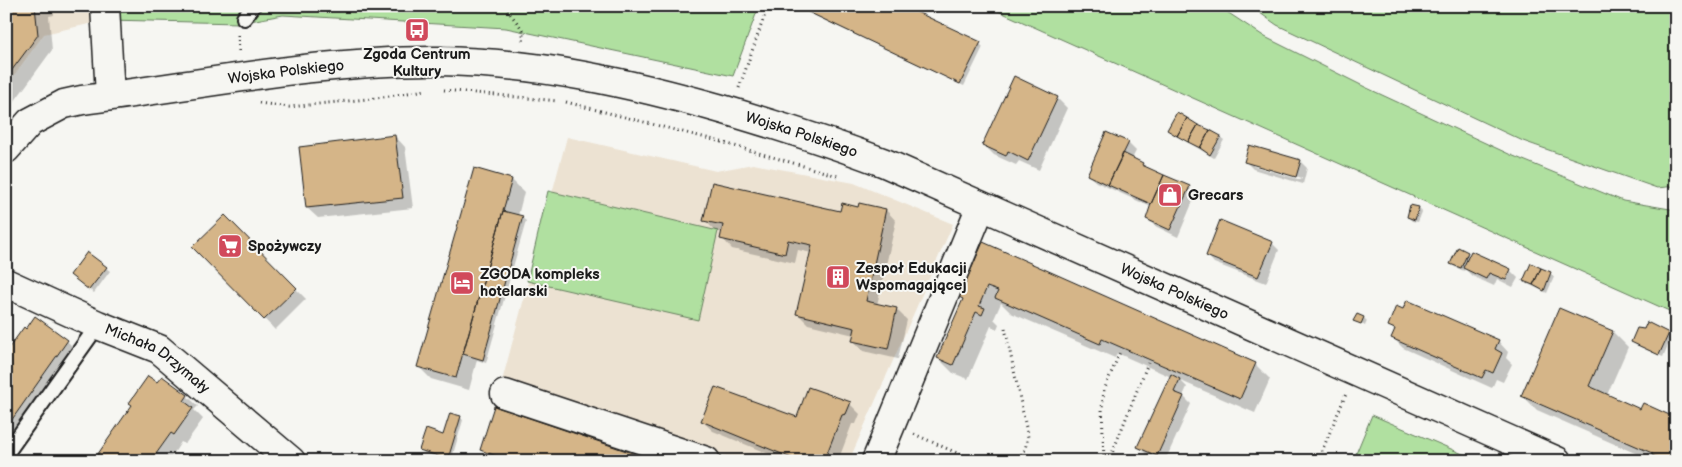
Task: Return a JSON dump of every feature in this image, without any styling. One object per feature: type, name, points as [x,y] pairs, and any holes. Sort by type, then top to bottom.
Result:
[{"type":"street","points":[[105,6],[110,96]]},
{"type":"street","name":"Wojska Polskiego","points":[[12,158],[30,122],[64,104],[110,96],[341,66],[439,61],[552,70],[667,93],[852,150],[917,176],[981,206],[1348,388],[1557,461]]},
{"type":"street","points":[[876,461],[981,206]]},
{"type":"street","name":"Michała Drzymały","points":[[6,283],[98,325],[159,349],[291,461]]},
{"type":"street","points":[[505,394],[706,461]]},
{"type":"lane","points":[[244,18],[253,6]]},
{"type":"lane","points":[[6,454],[98,325]]},
{"type":"path","points":[[504,6],[523,30],[522,46]]},
{"type":"path","points":[[732,112],[768,6]]},
{"type":"path","points":[[238,33],[240,57]]},
{"type":"path","points":[[252,102],[289,107],[377,98],[431,89]]},
{"type":"path","points":[[440,90],[565,101],[714,140],[843,178]]},
{"type":"path","points":[[6,182],[12,158]]},
{"type":"path","points":[[1005,328],[1028,437],[1025,450],[1015,461]]},
{"type":"path","points":[[1104,461],[1102,408],[1104,390],[1120,352]]},
{"type":"path","points":[[1672,357],[1676,362]]},
{"type":"path","points":[[1109,461],[1148,363]]},
{"type":"path","points":[[1324,461],[1322,451],[1348,388]]},
{"type":"path","points":[[891,424],[975,461]]},
{"type":"shaded area","points":[[6,6],[106,6],[107,20],[44,34],[6,86]]},
{"type":"shaded area","points":[[567,137],[716,171],[753,164],[854,183],[953,224],[849,461],[740,461],[604,415],[501,385]]},
{"type":"green space","points":[[106,6],[759,6],[733,76],[506,28],[283,15],[239,23],[107,20]]},
{"type":"green space","points":[[987,6],[1218,6],[1265,37],[1367,88],[1511,155],[1623,201],[1676,210],[1676,314]]},
{"type":"green space","points":[[1250,6],[1676,6],[1676,186],[1657,188],[1523,141],[1277,25]]},
{"type":"green space","points":[[548,191],[718,231],[698,320],[527,281]]},
{"type":"green space","points":[[1372,415],[1479,461],[1353,461]]},
{"type":"building","points":[[6,6],[35,6],[38,35],[6,78]]},
{"type":"building","points":[[806,6],[904,6],[981,42],[960,84],[804,10]]},
{"type":"building","points":[[1014,76],[1058,97],[1028,161],[1008,151],[1006,156],[982,145]]},
{"type":"building","points":[[1177,112],[1187,118],[1177,136],[1167,130]]},
{"type":"building","points":[[1187,118],[1198,125],[1188,142],[1177,136]]},
{"type":"building","points":[[1198,125],[1210,130],[1200,148],[1188,142]]},
{"type":"building","points":[[1210,130],[1221,136],[1210,155],[1200,148]]},
{"type":"building","points":[[1106,132],[1129,142],[1108,185],[1087,175]]},
{"type":"building","points":[[395,135],[403,198],[306,208],[299,147]]},
{"type":"building","points":[[1249,145],[1301,160],[1296,177],[1244,162]]},
{"type":"building","points":[[1123,153],[1143,163],[1142,165],[1164,175],[1151,204],[1108,185]]},
{"type":"building","name":"ZGODA kompleks hotelarski","points":[[474,168],[512,179],[456,378],[417,367]]},
{"type":"building","name":"Grecars","points":[[1164,175],[1190,186],[1170,230],[1146,219]]},
{"type":"building","name":"Zespoł Edukacji Wspomagającej","points":[[712,182],[840,211],[842,203],[858,207],[859,203],[886,209],[866,301],[897,308],[888,349],[852,341],[855,328],[796,314],[812,245],[788,240],[785,254],[720,239],[723,225],[703,221]]},
{"type":"building","points":[[1410,205],[1419,207],[1415,220],[1407,217]]},
{"type":"building","points":[[503,211],[523,216],[483,360],[463,354]]},
{"type":"building","points":[[225,215],[297,288],[264,320],[192,247]]},
{"type":"building","points":[[1220,220],[1273,242],[1258,277],[1206,256]]},
{"type":"building","points":[[983,242],[1256,363],[1240,399],[1102,339],[1100,344],[995,298],[998,291],[987,287],[979,306],[985,308],[982,315],[976,312],[953,365],[937,358],[963,299],[959,297]]},
{"type":"building","points":[[1458,247],[1468,252],[1461,268],[1450,264]]},
{"type":"building","points":[[1471,251],[1511,269],[1506,280],[1489,273],[1486,279],[1463,268]]},
{"type":"building","points":[[87,252],[107,267],[89,290],[70,275]]},
{"type":"building","points":[[1531,263],[1541,268],[1533,285],[1523,281]]},
{"type":"building","points":[[1541,268],[1551,272],[1544,291],[1533,285]]},
{"type":"building","points":[[1407,300],[1499,340],[1495,349],[1502,353],[1493,373],[1486,370],[1482,378],[1391,338],[1395,329],[1388,326],[1396,306],[1403,309]]},
{"type":"building","points":[[1559,308],[1613,331],[1589,386],[1640,409],[1643,403],[1676,418],[1676,461],[1664,458],[1663,460],[1652,455],[1652,453],[1521,396]]},
{"type":"building","points":[[1357,314],[1364,317],[1361,324],[1353,321]]},
{"type":"building","points":[[35,316],[68,340],[6,428],[6,357],[8,354],[6,352],[24,327],[26,329]]},
{"type":"building","points":[[1647,322],[1669,333],[1659,355],[1631,342],[1637,328],[1644,329]]},
{"type":"building","points":[[1171,374],[1180,379],[1174,392],[1184,396],[1157,456],[1137,447]]},
{"type":"building","points":[[148,376],[157,382],[162,376],[188,395],[184,401],[193,408],[174,435],[171,433],[151,461],[93,461],[132,405],[129,403]]},
{"type":"building","points":[[715,387],[797,417],[808,387],[851,402],[846,414],[842,415],[824,461],[799,461],[701,421]]},
{"type":"building","points":[[494,406],[656,461],[510,461],[480,450]]},
{"type":"building","points":[[450,413],[461,416],[448,459],[419,450],[426,429],[443,435]]},
{"type":"place","name":"Zgoda Centrum Kultury","points":[[417,30]]},
{"type":"place","name":"Grecars","points":[[1170,195]]},
{"type":"place","name":"Spożywczy","points":[[230,246]]},
{"type":"place","name":"Zespoł Edukacji Wspomagającej","points":[[838,277]]},
{"type":"place","name":"ZGODA kompleks hotelarski","points":[[462,283]]}]
